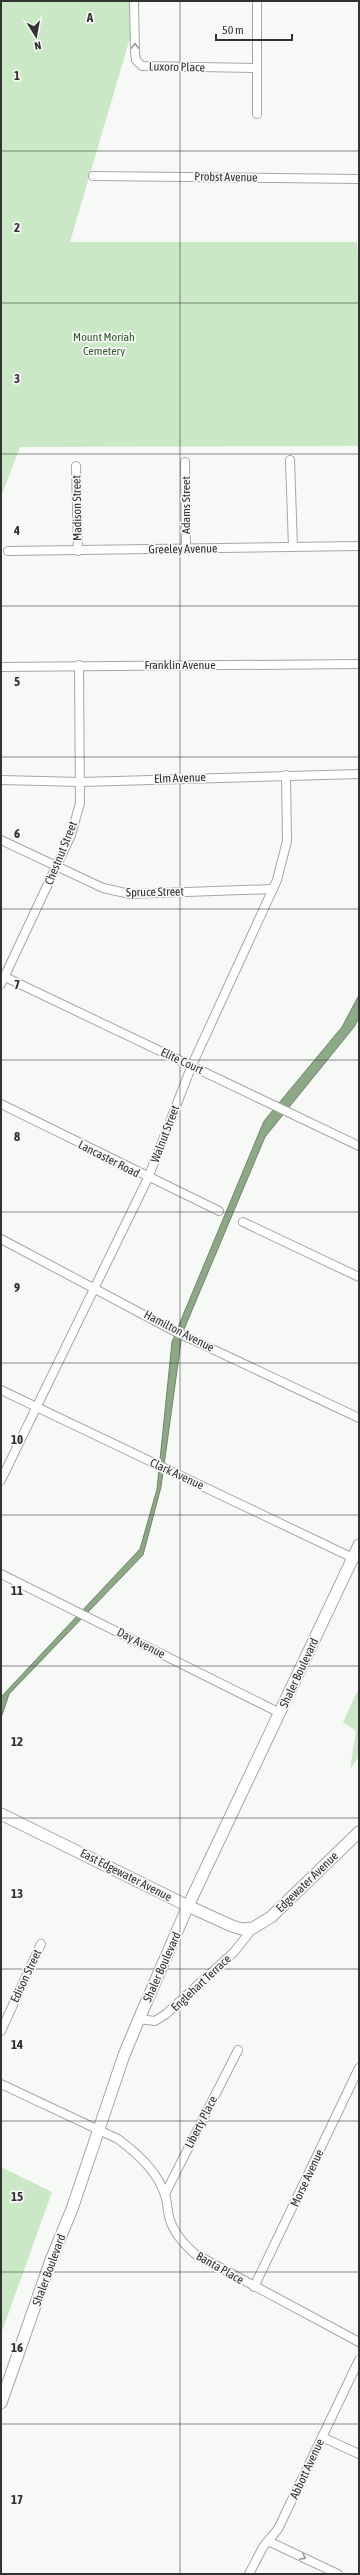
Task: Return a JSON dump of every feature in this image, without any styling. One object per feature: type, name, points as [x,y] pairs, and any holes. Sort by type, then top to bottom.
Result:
[{"type":"street","name":"Luxoro Place","points":[[134,1],[135,52],[136,60],[142,66],[256,68]]},
{"type":"street","points":[[257,1],[257,114]]},
{"type":"street","name":"Probst Avenue","points":[[93,176],[359,179]]},
{"type":"street","points":[[290,460],[293,547]]},
{"type":"street","name":"Adams Street","points":[[185,462],[186,549]]},
{"type":"street","name":"Madison Street","points":[[76,466],[78,551]]},
{"type":"street","name":"Greeley Avenue","points":[[8,551],[359,546]]},
{"type":"street","name":"Franklin Avenue","points":[[1,667],[79,665],[359,664]]},
{"type":"street","name":"Chestnut Street","points":[[3,981],[71,835],[80,803],[82,782],[79,665]]},
{"type":"street","name":"Elm Avenue","points":[[1,780],[82,782],[359,774]]},
{"type":"street","name":"Walnut Street","points":[[1,1480],[148,1178],[192,1065],[273,889],[283,861],[287,840],[286,775]]},
{"type":"street","name":"Spruce Street","points":[[1,840],[103,888],[130,894],[273,889]]},
{"type":"street","name":"Elite Court","points":[[3,981],[192,1065],[359,1146]]},
{"type":"street","name":"Lancaster Road","points":[[1,1104],[148,1178],[219,1211]]},
{"type":"street","points":[[243,1222],[359,1277]]},
{"type":"street","name":"Hamilton Avenue","points":[[1,1239],[95,1287],[179,1333],[359,1418]]},
{"type":"street","name":"Clark Avenue","points":[[1,1390],[157,1466],[173,1472],[352,1558]]},
{"type":"street","name":"Shaler Boulevard","points":[[1,2403],[99,2130],[124,2055],[139,2019],[188,1906],[359,1545]]},
{"type":"street","name":"Day Avenue","points":[[1,1574],[72,1608],[280,1713]]},
{"type":"street","name":"East Edgewater Avenue","points":[[1,1814],[232,1926],[252,1928]]},
{"type":"street","name":"Edgewater Avenue","points":[[252,1928],[271,1917],[359,1832]]},
{"type":"street","name":"Englehart Terrace","points":[[139,2019],[155,2021],[166,2014],[238,1948],[252,1928]]},
{"type":"street","name":"Edison Street","points":[[1,2031],[41,1944]]},
{"type":"street","name":"Liberty Place","points":[[165,2194],[238,2050]]},
{"type":"street","name":"Morse Avenue","points":[[254,2287],[359,2068]]},
{"type":"street","name":"Banta Place","points":[[1,2084],[118,2139],[143,2159],[165,2194],[170,2220],[186,2245],[209,2264],[359,2342]]},
{"type":"street","name":"Abbott Avenue","points":[[249,2574],[263,2546],[278,2529],[359,2360]]},
{"type":"street","points":[[322,2437],[359,2454]]},
{"type":"street","points":[[268,2541],[338,2574]]},
{"type":"green space","name":"Mount Moriah Cemetery","points":[[1,1],[131,1],[130,38],[70,242],[357,242],[359,265],[359,446],[20,447],[1,497]]},
{"type":"green space","points":[[357,1692],[359,1692],[359,1757],[350,1769],[356,1731],[343,1722]]},
{"type":"green space","points":[[1,2167],[52,2192],[1,2334]]},
{"type":"shaded area","points":[[359,995],[359,1018],[354,1027],[265,1137],[182,1334],[161,1487],[143,1555],[9,1694],[1,1718],[1,1697],[140,1549],[157,1489],[172,1342],[264,1121],[342,1027]]}]
